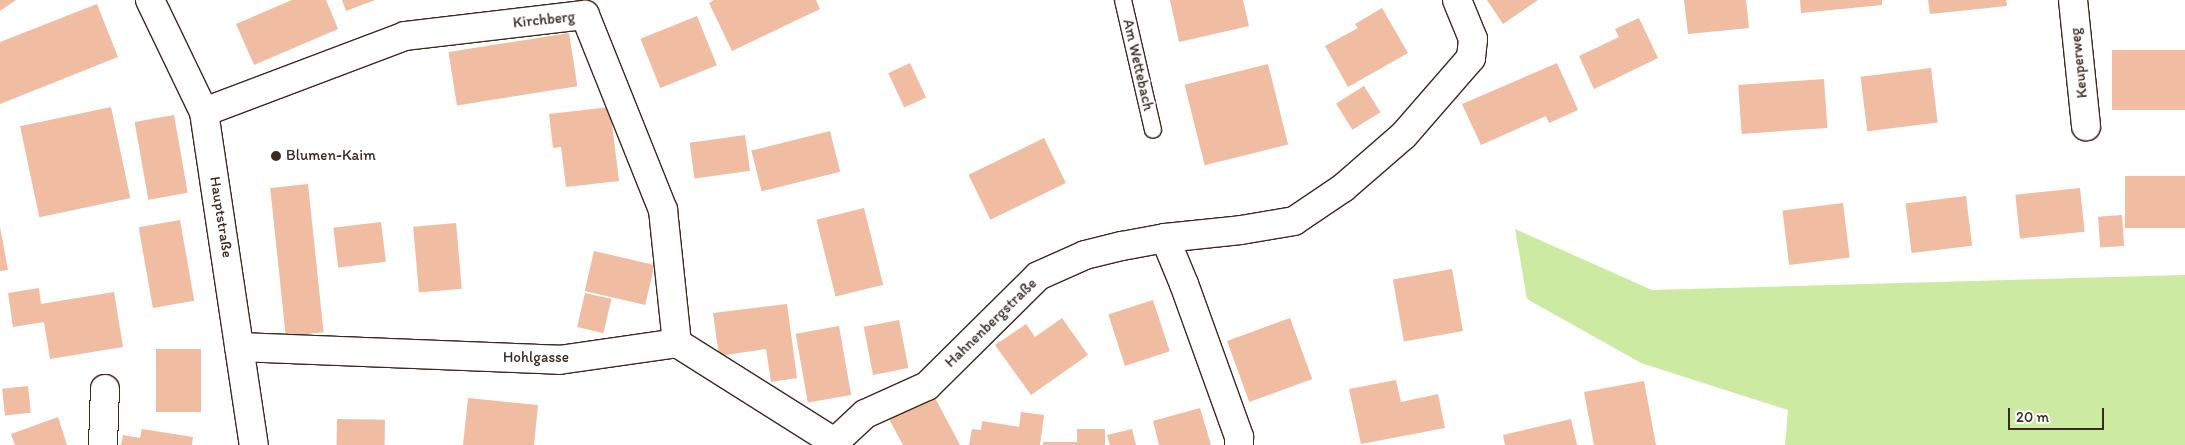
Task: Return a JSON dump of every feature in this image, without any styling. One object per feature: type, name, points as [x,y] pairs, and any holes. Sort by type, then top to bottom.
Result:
[{"type":"street","name":"Hauptstraße","points":[[150,0],[204,112],[254,445]]},
{"type":"street","name":"Hahnenbergstraße","points":[[837,443],[865,414],[927,386],[1038,276],[1085,255],[1165,238],[1294,222],[1343,188],[1404,135],[1471,58],[1473,38],[1457,0]]},
{"type":"street","name":"Keuperweg","points":[[2073,0],[2086,126]]},
{"type":"street","name":"Kirchberg","points":[[204,112],[406,36],[585,15],[663,210],[677,343]]},
{"type":"street","points":[[1165,238],[1184,284],[1233,419],[1239,437],[1239,445]]},
{"type":"street","points":[[677,343],[837,443]]},
{"type":"street","name":"Hohlgasse","points":[[239,347],[560,360],[677,343]]},
{"type":"street","points":[[103,445],[105,388]]},
{"type":"lane","name":"Am Wettebach","points":[[1123,0],[1154,130]]},
{"type":"green space","points":[[1515,229],[1652,290],[2185,275],[2185,445],[1785,445],[1788,410],[1641,363],[1527,299]]},
{"type":"building","points":[[0,0],[16,0],[0,11]]},
{"type":"building","points":[[292,0],[326,0],[338,29],[254,65],[236,24]]},
{"type":"building","points":[[342,0],[375,0],[346,11]]},
{"type":"building","points":[[714,0],[816,0],[820,9],[732,51],[709,3]]},
{"type":"building","points":[[1170,0],[1243,0],[1249,26],[1179,42]]},
{"type":"building","points":[[1487,0],[1538,0],[1503,24]]},
{"type":"building","points":[[1684,0],[1746,0],[1749,28],[1688,34]]},
{"type":"building","points":[[1800,0],[1882,0],[1882,5],[1801,13]]},
{"type":"building","points":[[1928,0],[2006,0],[2007,6],[1930,14]]},
{"type":"building","points":[[97,4],[118,57],[0,104],[0,42]]},
{"type":"building","points":[[1382,8],[1408,53],[1348,87],[1325,46],[1358,28],[1355,24]]},
{"type":"building","points":[[697,16],[717,65],[660,88],[640,39]]},
{"type":"building","points":[[1639,18],[1658,58],[1594,89],[1579,56],[1619,37],[1615,29]]},
{"type":"building","points":[[569,33],[577,86],[457,105],[449,52]]},
{"type":"building","points":[[2112,50],[2185,50],[2185,110],[2112,110]]},
{"type":"building","points":[[910,63],[926,97],[904,108],[888,73]]},
{"type":"building","points":[[1557,63],[1578,110],[1549,123],[1546,116],[1481,145],[1462,104]]},
{"type":"building","points":[[1268,64],[1288,145],[1205,165],[1185,85]]},
{"type":"building","points":[[1931,68],[1938,123],[1867,131],[1861,77]]},
{"type":"building","points":[[1824,79],[1827,128],[1742,134],[1738,85]]},
{"type":"building","points":[[1364,86],[1380,112],[1352,130],[1336,103]]},
{"type":"building","points":[[111,107],[130,198],[39,217],[20,126]]},
{"type":"building","points":[[610,107],[619,181],[566,187],[561,147],[553,148],[549,114]]},
{"type":"building","points":[[174,115],[188,193],[148,200],[135,122]]},
{"type":"building","points":[[830,131],[840,172],[762,191],[751,151]]},
{"type":"building","points":[[745,135],[750,171],[695,178],[690,143]]},
{"type":"building","points":[[1044,138],[1066,183],[990,220],[969,175]]},
{"type":"building","points":[[2125,176],[2185,176],[2185,228],[2125,228]]},
{"type":"building","points":[[308,184],[324,332],[286,336],[270,188]]},
{"type":"building","points":[[2080,188],[2085,232],[2020,239],[2015,195]]},
{"type":"building","points":[[1966,196],[1972,246],[1912,253],[1905,203]]},
{"type":"building","points":[[1843,203],[1850,258],[1789,265],[1782,210]]},
{"type":"building","points":[[864,208],[883,285],[836,297],[816,220]]},
{"type":"building","points":[[2122,215],[2124,246],[2100,248],[2098,217]]},
{"type":"building","points":[[180,220],[194,301],[153,308],[139,227]]},
{"type":"building","points":[[381,222],[386,262],[338,268],[333,228]]},
{"type":"building","points":[[456,223],[462,289],[419,292],[413,227]]},
{"type":"building","points":[[0,227],[8,270],[0,271]]},
{"type":"building","points":[[594,251],[654,265],[645,305],[585,291]]},
{"type":"building","points":[[1452,269],[1463,331],[1404,341],[1393,279]]},
{"type":"building","points":[[39,288],[41,304],[114,292],[123,347],[50,359],[44,322],[13,327],[8,293]]},
{"type":"building","points":[[585,293],[611,299],[603,333],[577,327]]},
{"type":"building","points":[[1153,300],[1170,351],[1125,366],[1108,315]]},
{"type":"building","points":[[787,304],[797,378],[771,382],[766,349],[719,356],[713,313]]},
{"type":"building","points":[[1062,318],[1088,355],[1031,395],[995,345],[1026,324],[1035,337]]},
{"type":"building","points":[[1290,318],[1312,379],[1249,402],[1227,341]]},
{"type":"building","points":[[899,320],[908,368],[873,375],[864,327]]},
{"type":"building","points":[[839,326],[851,395],[808,403],[796,334]]},
{"type":"building","points":[[156,349],[201,349],[201,412],[156,412]]},
{"type":"building","points":[[1396,380],[1401,402],[1438,394],[1445,428],[1361,444],[1349,389]]},
{"type":"building","points":[[1644,381],[1656,445],[1594,445],[1584,392]]},
{"type":"building","points":[[28,386],[31,413],[5,416],[2,389]]},
{"type":"building","points":[[934,396],[960,445],[903,445],[889,419]]},
{"type":"building","points":[[468,398],[538,405],[534,445],[463,445]]},
{"type":"building","points":[[1200,408],[1211,445],[1159,445],[1153,421]]},
{"type":"building","points":[[1021,412],[1044,415],[1040,445],[969,445],[972,429],[981,430],[982,421],[1019,427]]},
{"type":"building","points":[[58,417],[67,445],[15,445],[11,434]]},
{"type":"building","points":[[337,419],[385,420],[385,445],[337,445]]},
{"type":"building","points":[[1571,419],[1577,445],[1505,445],[1503,435]]},
{"type":"building","points":[[142,429],[193,437],[192,445],[121,445],[123,435],[140,438]]},
{"type":"building","points":[[1077,429],[1105,429],[1105,445],[1043,445],[1043,442],[1077,442]]},
{"type":"building","points":[[1132,429],[1136,445],[1110,445],[1107,435]]},
{"type":"place","name":"Blumen-Kaim","points":[[276,156]]}]
